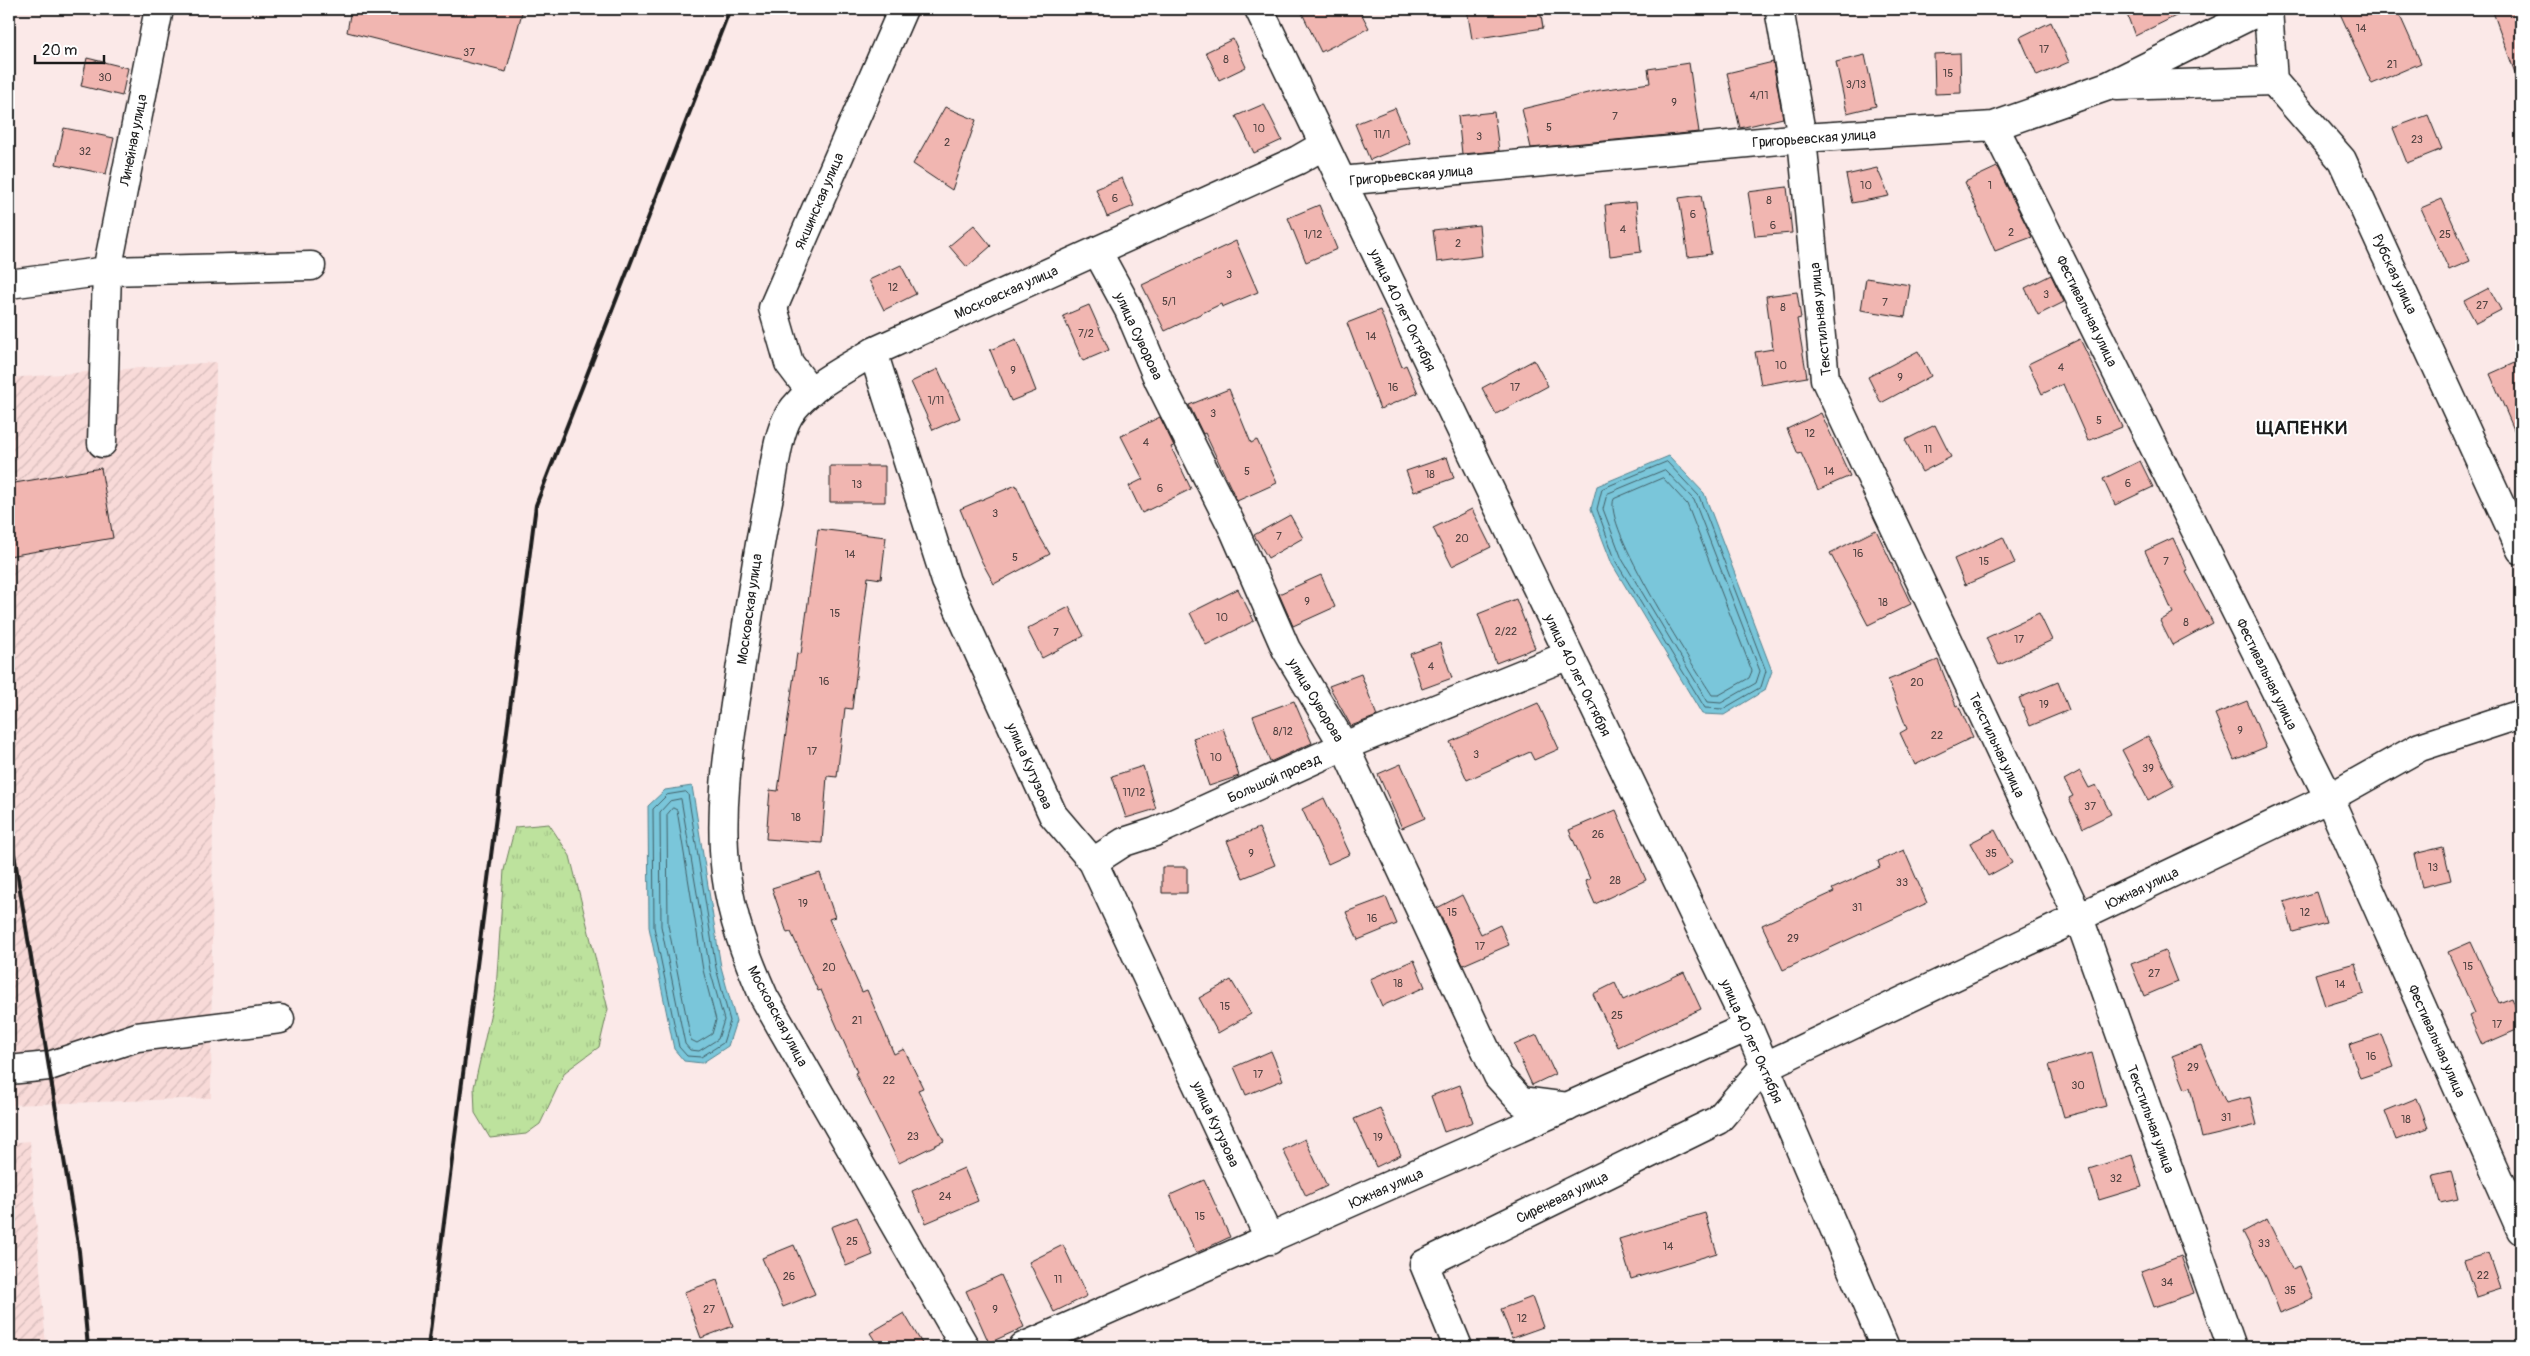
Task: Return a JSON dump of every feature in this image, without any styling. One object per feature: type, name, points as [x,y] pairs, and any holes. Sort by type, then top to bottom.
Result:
[{"type":"street","name":"Линейная улица","points":[[102,443],[107,271],[159,9]]},
{"type":"street","name":"Якшинская улица","points":[[811,392],[789,363],[773,308],[902,9]]},
{"type":"street","name":"улица 40 лет Октября","points":[[1259,9],[1748,1028],[1885,1347]]},
{"type":"street","name":"Текстильная улица","points":[[1779,9],[1802,138],[1825,379],[2079,918],[2232,1347]]},
{"type":"street","name":"Григорьевская улица","points":[[1341,181],[1802,138],[1994,126],[2108,86],[2263,9]]},
{"type":"street","points":[[2108,86],[2273,81],[2268,9]]},
{"type":"street","name":"Рубская улица","points":[[2273,81],[2342,160],[2521,550]]},
{"type":"street","name":"Фестивальная улица","points":[[1994,126],[2329,798],[2521,1230]]},
{"type":"street","name":"Московская улица","points":[[965,1347],[764,997],[742,948],[732,910],[726,874],[723,827],[724,780],[760,540],[780,441],[789,416],[811,392],[873,352],[1298,160],[1324,145]]},
{"type":"street","name":"улица Суворова","points":[[1097,251],[1129,310],[1159,381],[1234,530],[1286,650],[1344,746],[1498,1076],[1521,1101],[1568,1107]]},
{"type":"street","points":[[9,284],[107,271],[311,266]]},
{"type":"street","name":"улица Кутузова","points":[[873,352],[946,580],[1053,815],[1093,862],[1270,1240]]},
{"type":"street","name":"Большой проезд","points":[[1093,862],[1124,842],[1155,832],[1344,746],[1569,655]]},
{"type":"street","name":"Южная улица","points":[[1764,1068],[2329,798],[2420,747],[2521,714]]},
{"type":"street","points":[[9,1070],[49,1066],[138,1037],[280,1019]]},
{"type":"street","name":"Южная улица","points":[[1023,1347],[1270,1240],[1748,1028]]},
{"type":"street","name":"Сиреневая улица","points":[[1458,1347],[1424,1264],[1718,1120],[1764,1068]]},
{"type":"shaded area","points":[[216,362],[211,1098],[9,1105],[9,378]]},
{"type":"shaded area","points":[[30,1141],[46,1347],[9,1347],[9,1143]]},
{"type":"green space","points":[[549,824],[570,856],[608,1009],[599,1047],[565,1072],[540,1124],[526,1134],[490,1138],[475,1113],[474,1087],[496,990],[504,870],[515,827]]},
{"type":"water","points":[[1669,456],[1704,493],[1772,671],[1765,690],[1724,715],[1702,714],[1612,564],[1591,509],[1597,486]]},
{"type":"water","points":[[692,786],[721,967],[736,1021],[728,1046],[702,1063],[684,1061],[674,1049],[649,927],[648,806],[665,790]]},
{"type":"building","points":[[351,9],[523,9],[506,72],[347,32]]},
{"type":"building","points":[[1300,9],[1359,9],[1369,28],[1321,52]]},
{"type":"building","points":[[1467,9],[1540,9],[1543,28],[1472,39]]},
{"type":"building","points":[[2125,9],[2190,9],[2135,36]]},
{"type":"building","points":[[2338,9],[2397,9],[2421,63],[2372,84]]},
{"type":"building","points":[[2492,9],[2521,9],[2521,84],[2519,84]]},
{"type":"building","points":[[2051,22],[2069,62],[2037,76],[2020,37]]},
{"type":"building","points":[[1233,39],[1246,67],[1219,80],[1206,52]]},
{"type":"building","points":[[1960,53],[1961,93],[1935,94],[1934,54]]},
{"type":"building","points":[[1865,55],[1876,106],[1847,113],[1836,62]]},
{"type":"building","points":[[87,58],[128,68],[122,96],[81,86]]},
{"type":"building","points":[[1773,62],[1783,118],[1740,128],[1727,73]]},
{"type":"building","points":[[1689,63],[1699,132],[1531,148],[1522,109],[1600,90],[1650,83],[1648,69]]},
{"type":"building","points":[[1264,104],[1282,140],[1254,153],[1236,116]]},
{"type":"building","points":[[945,107],[976,120],[952,190],[913,164]]},
{"type":"building","points":[[1395,108],[1410,143],[1370,160],[1355,124]]},
{"type":"building","points":[[1494,112],[1499,151],[1462,154],[1458,116]]},
{"type":"building","points":[[2428,115],[2442,149],[2407,163],[2393,128]]},
{"type":"building","points":[[64,128],[114,138],[106,174],[56,164]]},
{"type":"building","points":[[1997,167],[2032,237],[1995,251],[1965,182]]},
{"type":"building","points":[[1877,168],[1889,196],[1852,203],[1846,175]]},
{"type":"building","points":[[1122,178],[1134,206],[1107,217],[1096,189]]},
{"type":"building","points":[[1787,187],[1792,233],[1755,236],[1748,192]]},
{"type":"building","points":[[1701,195],[1711,254],[1688,257],[1679,198]]},
{"type":"building","points":[[2442,199],[2470,261],[2449,270],[2421,208]]},
{"type":"building","points":[[1636,202],[1641,252],[1610,256],[1605,205]]},
{"type":"building","points":[[1319,205],[1337,249],[1306,262],[1288,218]]},
{"type":"building","points":[[974,225],[991,246],[967,267],[949,246]]},
{"type":"building","points":[[1479,225],[1482,256],[1437,262],[1433,230]]},
{"type":"building","points":[[1236,241],[1258,292],[1222,307],[1221,304],[1165,331],[1142,285]]},
{"type":"building","points":[[901,265],[916,294],[884,310],[869,280]]},
{"type":"building","points":[[2051,275],[2064,302],[2038,315],[2025,288]]},
{"type":"building","points":[[1866,278],[1910,285],[1905,317],[1861,310]]},
{"type":"building","points":[[2489,288],[2501,310],[2476,323],[2464,301]]},
{"type":"building","points":[[1797,292],[1801,318],[1797,319],[1807,377],[1761,385],[1755,352],[1773,349],[1766,296]]},
{"type":"building","points":[[1089,305],[1109,350],[1083,361],[1063,316]]},
{"type":"building","points":[[1380,310],[1402,367],[1406,365],[1418,393],[1380,409],[1347,323]]},
{"type":"building","points":[[1016,339],[1036,391],[1011,401],[990,350]]},
{"type":"building","points":[[2080,339],[2122,427],[2088,441],[2063,384],[2042,394],[2028,364]]},
{"type":"building","points":[[1918,351],[1931,376],[1881,403],[1868,377]]},
{"type":"building","points":[[1534,360],[1548,386],[1496,414],[1482,388]]},
{"type":"building","points":[[2521,360],[2521,446],[2490,374]]},
{"type":"building","points":[[938,369],[960,418],[933,430],[911,382]]},
{"type":"building","points":[[1229,389],[1251,443],[1257,440],[1277,483],[1237,501],[1205,433],[1203,434],[1189,405]]},
{"type":"building","points":[[1821,413],[1850,476],[1818,490],[1801,453],[1798,454],[1787,429]]},
{"type":"building","points":[[1160,417],[1174,446],[1171,447],[1191,489],[1142,513],[1129,486],[1143,479],[1121,436]]},
{"type":"building","points":[[1935,425],[1951,457],[1922,472],[1905,440]]},
{"type":"building","points":[[1447,457],[1454,478],[1414,492],[1406,471]]},
{"type":"building","points":[[2140,461],[2153,487],[2115,505],[2103,479]]},
{"type":"building","points":[[830,466],[885,466],[885,502],[830,502]]},
{"type":"building","points":[[101,468],[113,538],[9,556],[9,484]]},
{"type":"building","points":[[1016,485],[1036,530],[1050,554],[994,584],[981,560],[960,509]]},
{"type":"building","points":[[1472,509],[1491,547],[1452,566],[1433,528]]},
{"type":"building","points":[[1290,515],[1303,538],[1268,558],[1254,535]]},
{"type":"building","points":[[818,529],[886,537],[881,579],[868,577],[852,709],[845,708],[837,777],[827,776],[822,843],[766,839],[770,790],[778,791],[797,653],[801,654]]},
{"type":"building","points":[[1876,530],[1911,604],[1868,625],[1830,553]]},
{"type":"building","points":[[2003,537],[2015,563],[1965,585],[1954,559]]},
{"type":"building","points":[[2173,538],[2188,571],[2186,572],[2213,623],[2172,645],[2160,621],[2173,613],[2145,551]]},
{"type":"building","points":[[1321,575],[1335,607],[1293,626],[1279,594]]},
{"type":"building","points":[[1238,589],[1254,621],[1206,645],[1190,613]]},
{"type":"building","points":[[1516,599],[1535,648],[1496,663],[1478,614]]},
{"type":"building","points":[[1069,607],[1084,636],[1042,658],[1027,629]]},
{"type":"building","points":[[2039,613],[2052,640],[1999,665],[1986,638]]},
{"type":"building","points":[[1440,643],[1452,678],[1422,689],[1410,654]]},
{"type":"building","points":[[1938,660],[1956,706],[1958,705],[1973,737],[1915,765],[1900,733],[1907,729],[1888,680]]},
{"type":"building","points":[[1361,674],[1377,716],[1351,726],[1329,686]]},
{"type":"building","points":[[2058,682],[2069,710],[2030,726],[2019,698]]},
{"type":"building","points":[[1294,701],[1312,743],[1270,762],[1253,716]]},
{"type":"building","points":[[2247,701],[2266,747],[2234,760],[2215,714]]},
{"type":"building","points":[[1538,703],[1559,749],[1534,760],[1530,752],[1467,780],[1450,742]]},
{"type":"building","points":[[1223,728],[1239,776],[1209,786],[1193,738]]},
{"type":"building","points":[[2148,736],[2174,786],[2148,800],[2122,750]]},
{"type":"building","points":[[1401,764],[1425,818],[1402,828],[1378,774]]},
{"type":"building","points":[[1143,766],[1156,809],[1126,818],[1112,776]]},
{"type":"building","points":[[2080,771],[2089,788],[2096,785],[2111,814],[2083,828],[2069,798],[2073,796],[2064,780]]},
{"type":"building","points":[[1324,798],[1350,854],[1328,864],[1302,809]]},
{"type":"building","points":[[1616,810],[1646,880],[1595,904],[1585,881],[1590,879],[1569,830]]},
{"type":"building","points":[[1259,828],[1275,865],[1243,878],[1227,841]]},
{"type":"building","points":[[1995,830],[2012,863],[1988,876],[1970,843]]},
{"type":"building","points":[[2443,847],[2451,880],[2422,887],[2414,854]]},
{"type":"building","points":[[1904,850],[1927,903],[1783,970],[1762,925],[1834,892],[1832,889],[1880,867],[1878,861]]},
{"type":"building","points":[[1162,867],[1187,867],[1187,893],[1162,893]]},
{"type":"building","points":[[820,873],[835,917],[829,919],[862,992],[867,990],[894,1054],[904,1049],[923,1088],[918,1090],[944,1141],[899,1163],[855,1073],[857,1072],[821,990],[818,991],[791,932],[787,933],[772,888]]},
{"type":"building","points":[[2316,892],[2326,923],[2293,932],[2284,902]]},
{"type":"building","points":[[1462,895],[1481,934],[1500,925],[1509,945],[1463,965],[1437,908]]},
{"type":"building","points":[[1386,897],[1397,924],[1358,940],[1346,912]]},
{"type":"building","points":[[2471,942],[2499,1003],[2512,998],[2521,1021],[2521,1028],[2482,1045],[2469,1016],[2475,1013],[2448,952]]},
{"type":"building","points":[[2165,951],[2177,982],[2144,996],[2131,964]]},
{"type":"building","points":[[1414,960],[1425,987],[1382,1006],[1370,979]]},
{"type":"building","points":[[2355,963],[2364,994],[2325,1006],[2315,974]]},
{"type":"building","points":[[1684,972],[1701,1009],[1618,1047],[1593,994],[1615,983],[1623,1000]]},
{"type":"building","points":[[1231,980],[1251,1014],[1218,1033],[1199,998]]},
{"type":"building","points":[[2382,1034],[2394,1067],[2360,1078],[2349,1045]]},
{"type":"building","points":[[1537,1035],[1555,1074],[1532,1085],[1514,1045]]},
{"type":"building","points":[[2201,1045],[2226,1103],[2250,1097],[2257,1125],[2202,1138],[2190,1087],[2185,1089],[2172,1056]]},
{"type":"building","points":[[1271,1051],[1283,1080],[1246,1095],[1234,1067]]},
{"type":"building","points":[[2092,1053],[2106,1106],[2064,1117],[2049,1065]]},
{"type":"building","points":[[1460,1085],[1473,1122],[1444,1132],[1431,1096]]},
{"type":"building","points":[[2417,1098],[2428,1128],[2396,1140],[2385,1111]]},
{"type":"building","points":[[1380,1108],[1401,1155],[1376,1167],[1354,1119]]},
{"type":"building","points":[[1305,1139],[1327,1186],[1306,1196],[1283,1150]]},
{"type":"building","points":[[2132,1155],[2142,1187],[2099,1200],[2089,1169]]},
{"type":"building","points":[[964,1168],[978,1201],[926,1223],[912,1191]]},
{"type":"building","points":[[2451,1171],[2458,1199],[2440,1203],[2433,1175]]},
{"type":"building","points":[[1204,1180],[1230,1237],[1196,1253],[1170,1195]]},
{"type":"building","points":[[1705,1213],[1717,1253],[1631,1279],[1619,1239]]},
{"type":"building","points":[[857,1217],[873,1255],[846,1266],[831,1227]]},
{"type":"building","points":[[2267,1219],[2292,1269],[2300,1266],[2314,1299],[2280,1313],[2267,1279],[2243,1232]]},
{"type":"building","points":[[794,1245],[815,1294],[783,1307],[762,1258]]},
{"type":"building","points":[[1063,1245],[1087,1296],[1054,1312],[1029,1262]]},
{"type":"building","points":[[2489,1253],[2501,1289],[2476,1297],[2464,1261]]},
{"type":"building","points":[[2181,1256],[2194,1293],[2154,1307],[2141,1271]]},
{"type":"building","points":[[1001,1275],[1024,1327],[989,1343],[966,1291]]},
{"type":"building","points":[[717,1280],[733,1326],[701,1338],[684,1292]]},
{"type":"building","points":[[1532,1297],[1543,1327],[1512,1338],[1501,1309]]},
{"type":"building","points":[[904,1313],[924,1347],[879,1347],[870,1333]]},
{"type":"railway","points":[[428,1347],[536,505],[730,9]]},
{"type":"railway","points":[[9,823],[79,1251],[88,1347]]},
{"type":"district","name":"ЩАПЕНКИ","points":[[2302,427]]}]
